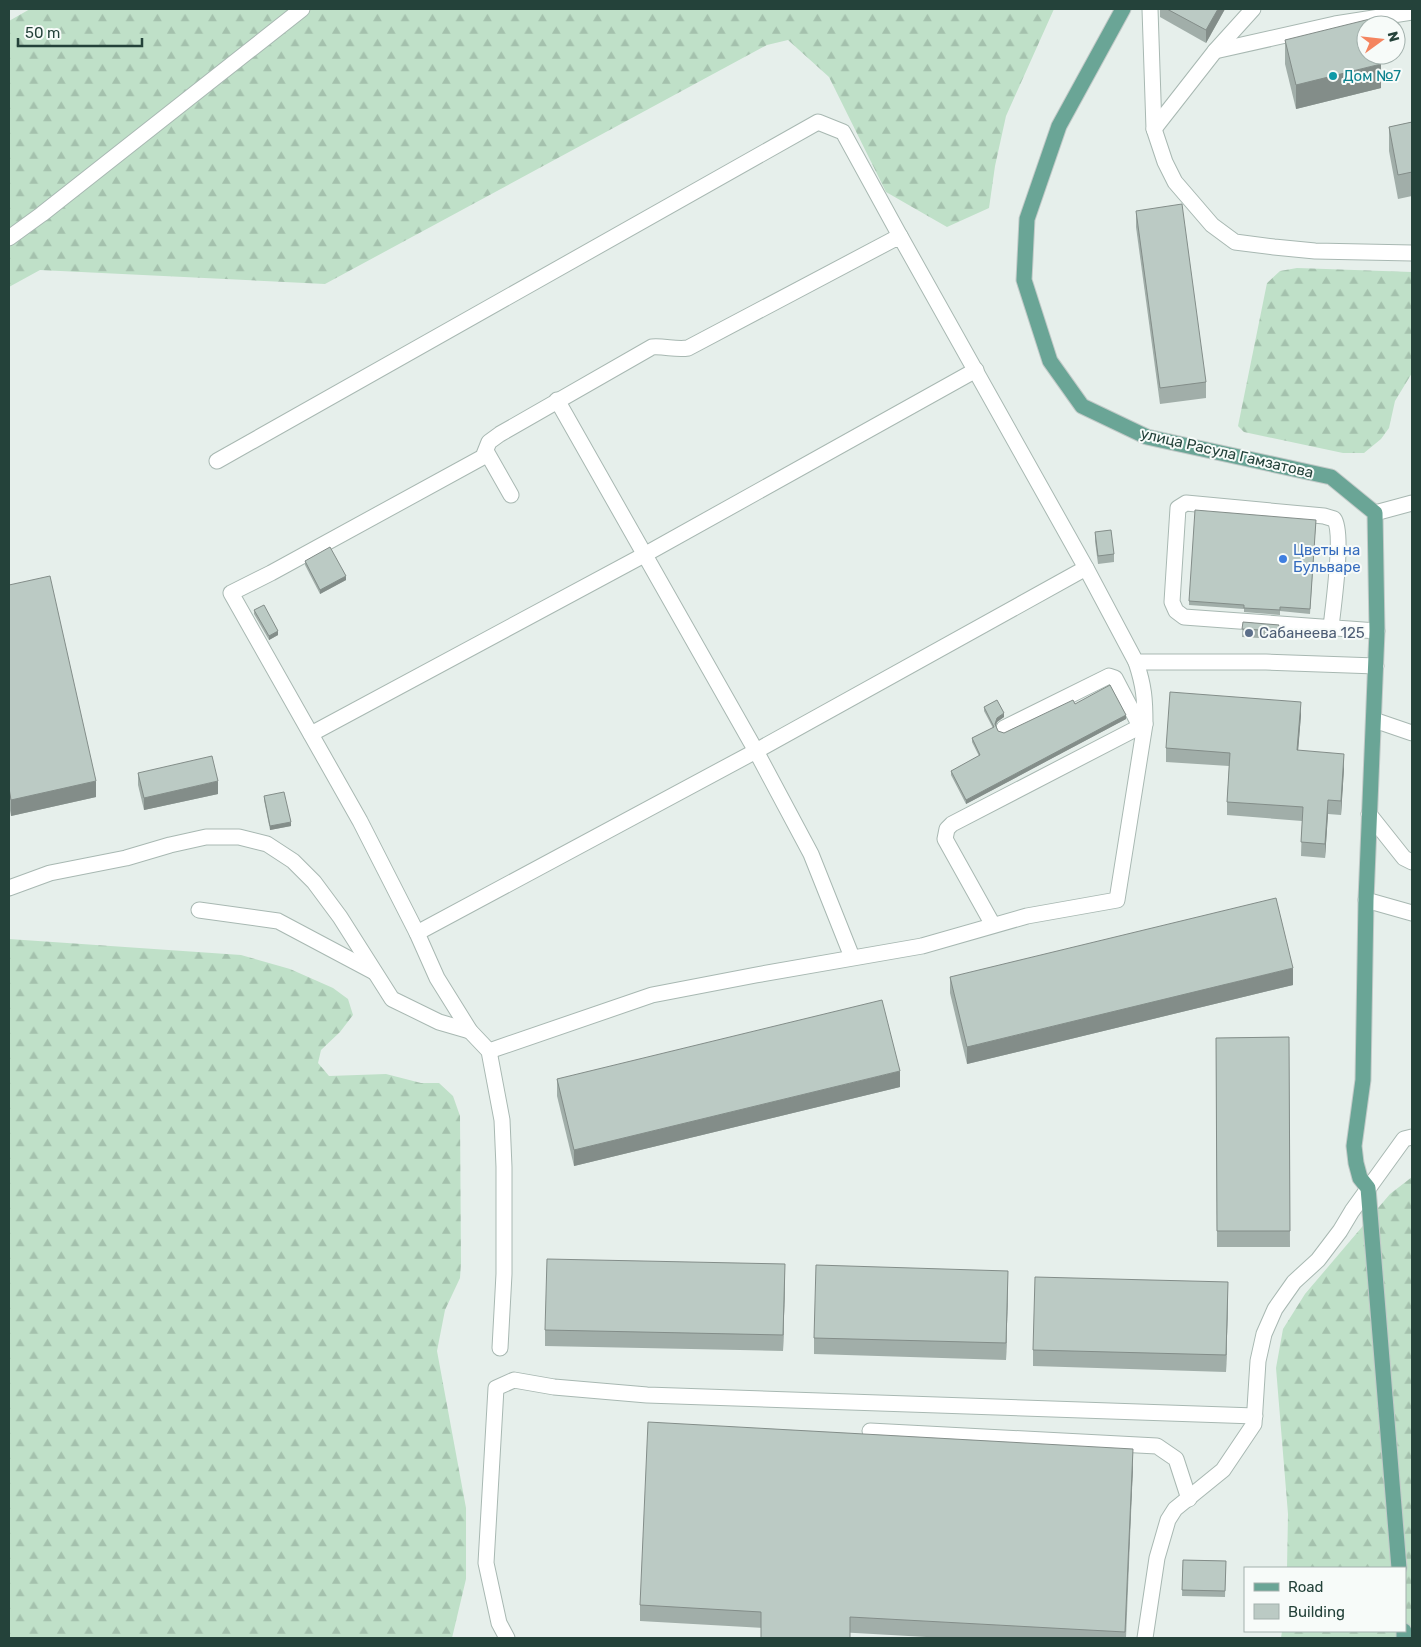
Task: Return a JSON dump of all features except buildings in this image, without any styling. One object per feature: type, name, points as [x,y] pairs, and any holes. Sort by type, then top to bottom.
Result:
[{"type":"main road","name":"улица Расула Гамзатова","points":[[1123,9],[1059,126],[1027,219],[1024,280],[1050,361],[1082,406],[1147,437],[1331,477],[1375,513]]},
{"type":"main road","points":[[1375,513],[1377,631],[1366,900],[1363,1080],[1354,1146],[1360,1178],[1368,1188],[1399,1567]]},
{"type":"street","points":[[9,238],[302,9]]},
{"type":"street","points":[[1150,9],[1154,129],[1165,162],[1175,182],[1212,225],[1235,242],[1315,251],[1412,253]]},
{"type":"street","points":[[1154,129],[1215,52],[1253,9]]},
{"type":"street","points":[[1215,52],[1335,24],[1412,12]]},
{"type":"street","points":[[217,461],[818,122],[843,132],[1086,568],[1136,662],[1143,681],[1145,695],[1118,900],[1027,916],[922,946],[852,957],[652,995],[489,1052]]},
{"type":"street","points":[[500,1348],[504,1274],[504,1167],[502,1120],[489,1052],[470,1031],[437,978],[360,821],[231,593],[483,457],[489,442],[500,434],[652,347],[664,346],[677,350],[688,348],[900,236]]},
{"type":"street","points":[[311,734],[644,555],[976,370]]},
{"type":"street","points":[[557,400],[756,751],[811,854],[852,957]]},
{"type":"street","points":[[486,451],[511,495]]},
{"type":"street","points":[[1331,627],[1338,544],[1338,527],[1334,519],[1324,516],[1186,503],[1178,508],[1172,602],[1176,611],[1184,617],[1377,631]]},
{"type":"street","points":[[1375,513],[1412,503]]},
{"type":"street","points":[[417,934],[756,751],[1086,568]]},
{"type":"street","points":[[1136,662],[1266,662],[1376,666]]},
{"type":"street","points":[[1004,728],[1109,676],[1115,678],[1142,725]]},
{"type":"street","points":[[1374,720],[1412,733]]},
{"type":"street","points":[[993,925],[945,839],[947,829],[952,824],[1142,725]]},
{"type":"street","points":[[1369,814],[1404,858],[1412,862]]},
{"type":"street","points":[[9,888],[50,872],[126,858],[206,837],[238,837],[267,844],[292,861],[314,882],[340,917],[392,999],[439,1022],[470,1031]]},
{"type":"street","points":[[1366,900],[1412,913]]},
{"type":"street","points":[[199,910],[278,921],[376,972]]},
{"type":"street","points":[[1145,1638],[1157,1558],[1168,1520],[1175,1509],[1223,1470],[1254,1420],[1258,1361],[1264,1334],[1275,1310],[1294,1282],[1318,1260],[1340,1231],[1368,1188],[1404,1139],[1412,1137]]},
{"type":"street","points":[[506,1638],[499,1623],[486,1563],[496,1388],[514,1380],[554,1387],[647,1395],[1254,1420]]},
{"type":"street","points":[[870,1431],[1157,1446],[1176,1459],[1189,1498]]},
{"type":"green space","points":[[30,9],[1054,9],[1006,116],[995,166],[989,208],[947,227],[886,192],[829,77],[788,40],[767,45],[325,284],[40,270],[9,287],[9,21]]},
{"type":"green space","points":[[1297,268],[1412,272],[1412,373],[1395,401],[1389,428],[1381,439],[1364,453],[1343,453],[1244,432],[1238,426],[1267,283],[1280,271]]},
{"type":"green space","points":[[9,939],[241,955],[290,969],[333,988],[348,999],[353,1015],[340,1032],[321,1050],[318,1063],[329,1076],[386,1074],[421,1083],[439,1083],[453,1096],[460,1116],[461,1263],[460,1278],[445,1310],[437,1351],[466,1508],[466,1579],[452,1638],[9,1638]]},
{"type":"green space","points":[[1412,1177],[1412,1638],[1281,1638],[1282,1632],[1406,1632],[1406,1567],[1287,1567],[1288,1514],[1276,1368],[1283,1329],[1305,1294],[1390,1194]]},
{"type":"place","name":"Дом №7","points":[[1333,76]]},
{"type":"place","name":"Цветы на Бульваре","points":[[1283,559]]},
{"type":"place","name":"Сабанеева 125","points":[[1249,633]]}]
